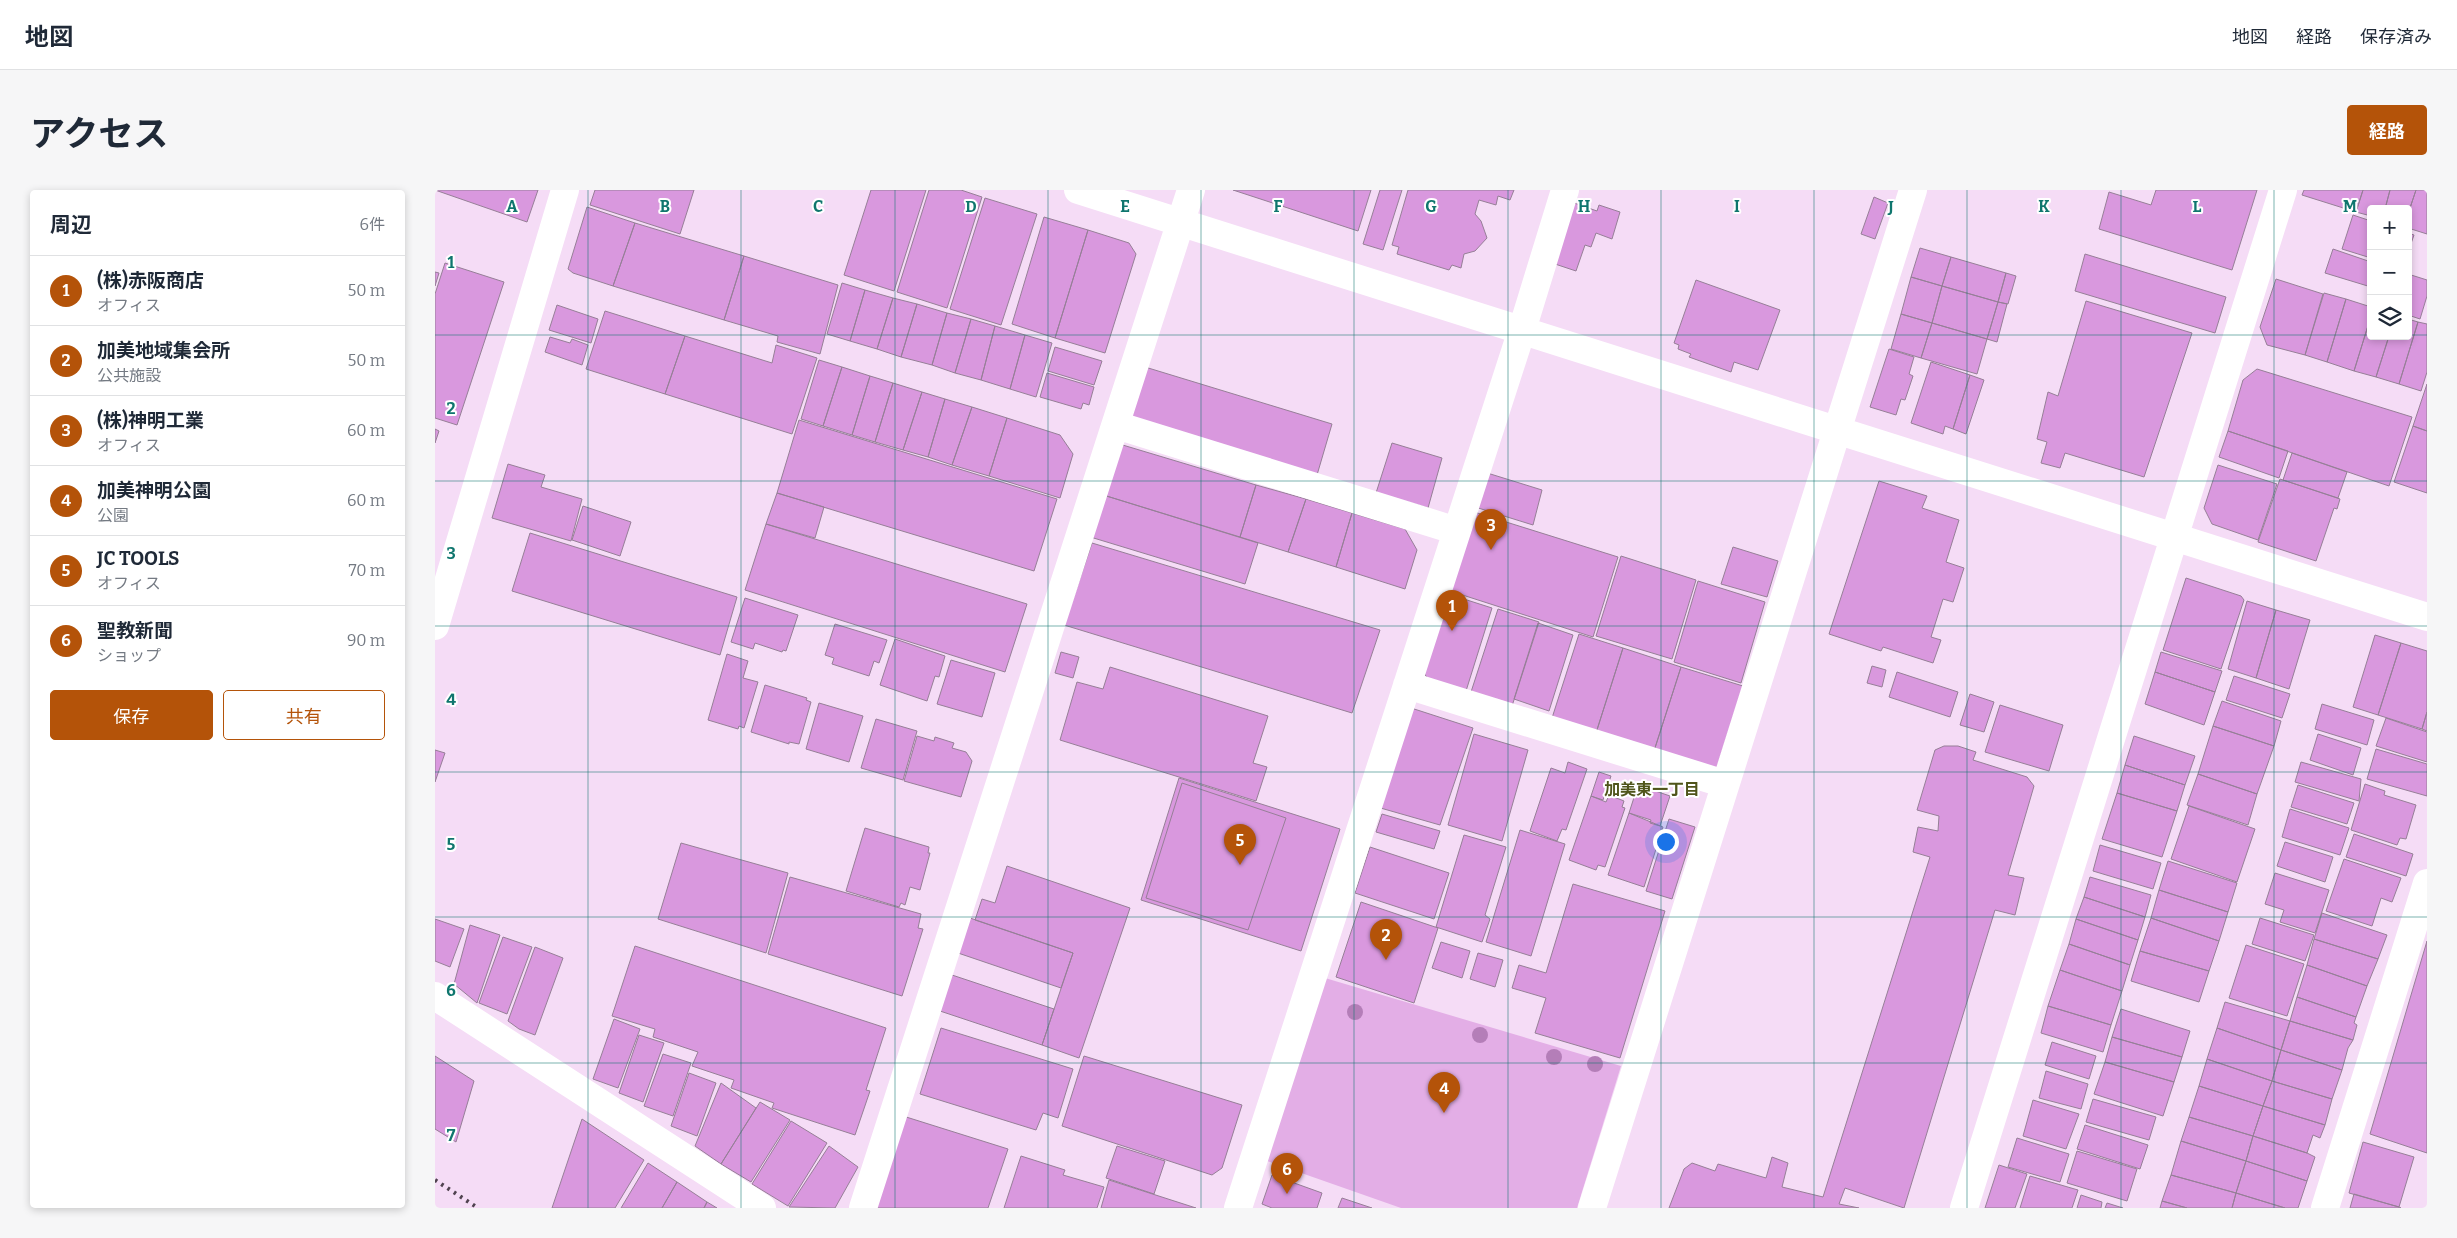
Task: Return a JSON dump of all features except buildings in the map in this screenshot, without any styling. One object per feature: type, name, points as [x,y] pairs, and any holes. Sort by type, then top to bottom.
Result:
[{"type":"street","points":[[435,626],[565,190]]},
{"type":"street","points":[[1079,190],[2427,617]]},
{"type":"street","points":[[863,1208],[1191,190]]},
{"type":"street","points":[[1238,1208],[1522,330],[1565,190]]},
{"type":"street","points":[[1592,1208],[1913,190]]},
{"type":"street","points":[[1964,1208],[2283,190]]},
{"type":"street","points":[[1116,426],[1457,531]]},
{"type":"street","points":[[1407,685],[1725,784]]},
{"type":"street","points":[[2325,1208],[2427,883]]},
{"type":"street","points":[[435,996],[762,1208]]},
{"type":"shaded area","points":[[1325,978],[1621,1066],[1577,1208],[1401,1208],[1267,1161]]},
{"type":"railway","points":[[435,1180],[478,1208]]},
{"type":"place","name":"(株)神明工業","points":[[1491,550]]},
{"type":"place","name":"(株)赤阪商店","points":[[1452,631]]},
{"type":"place","name":"JC TOOLS","points":[[1240,865]]},
{"type":"place","name":"加美地域集会所","points":[[1386,960]]},
{"type":"place","name":"加美神明公園","points":[[1444,1113]]},
{"type":"place","name":"聖教新聞","points":[[1287,1194]]},
{"type":"district","name":"加美東一丁目","points":[[1652,789]]}]
